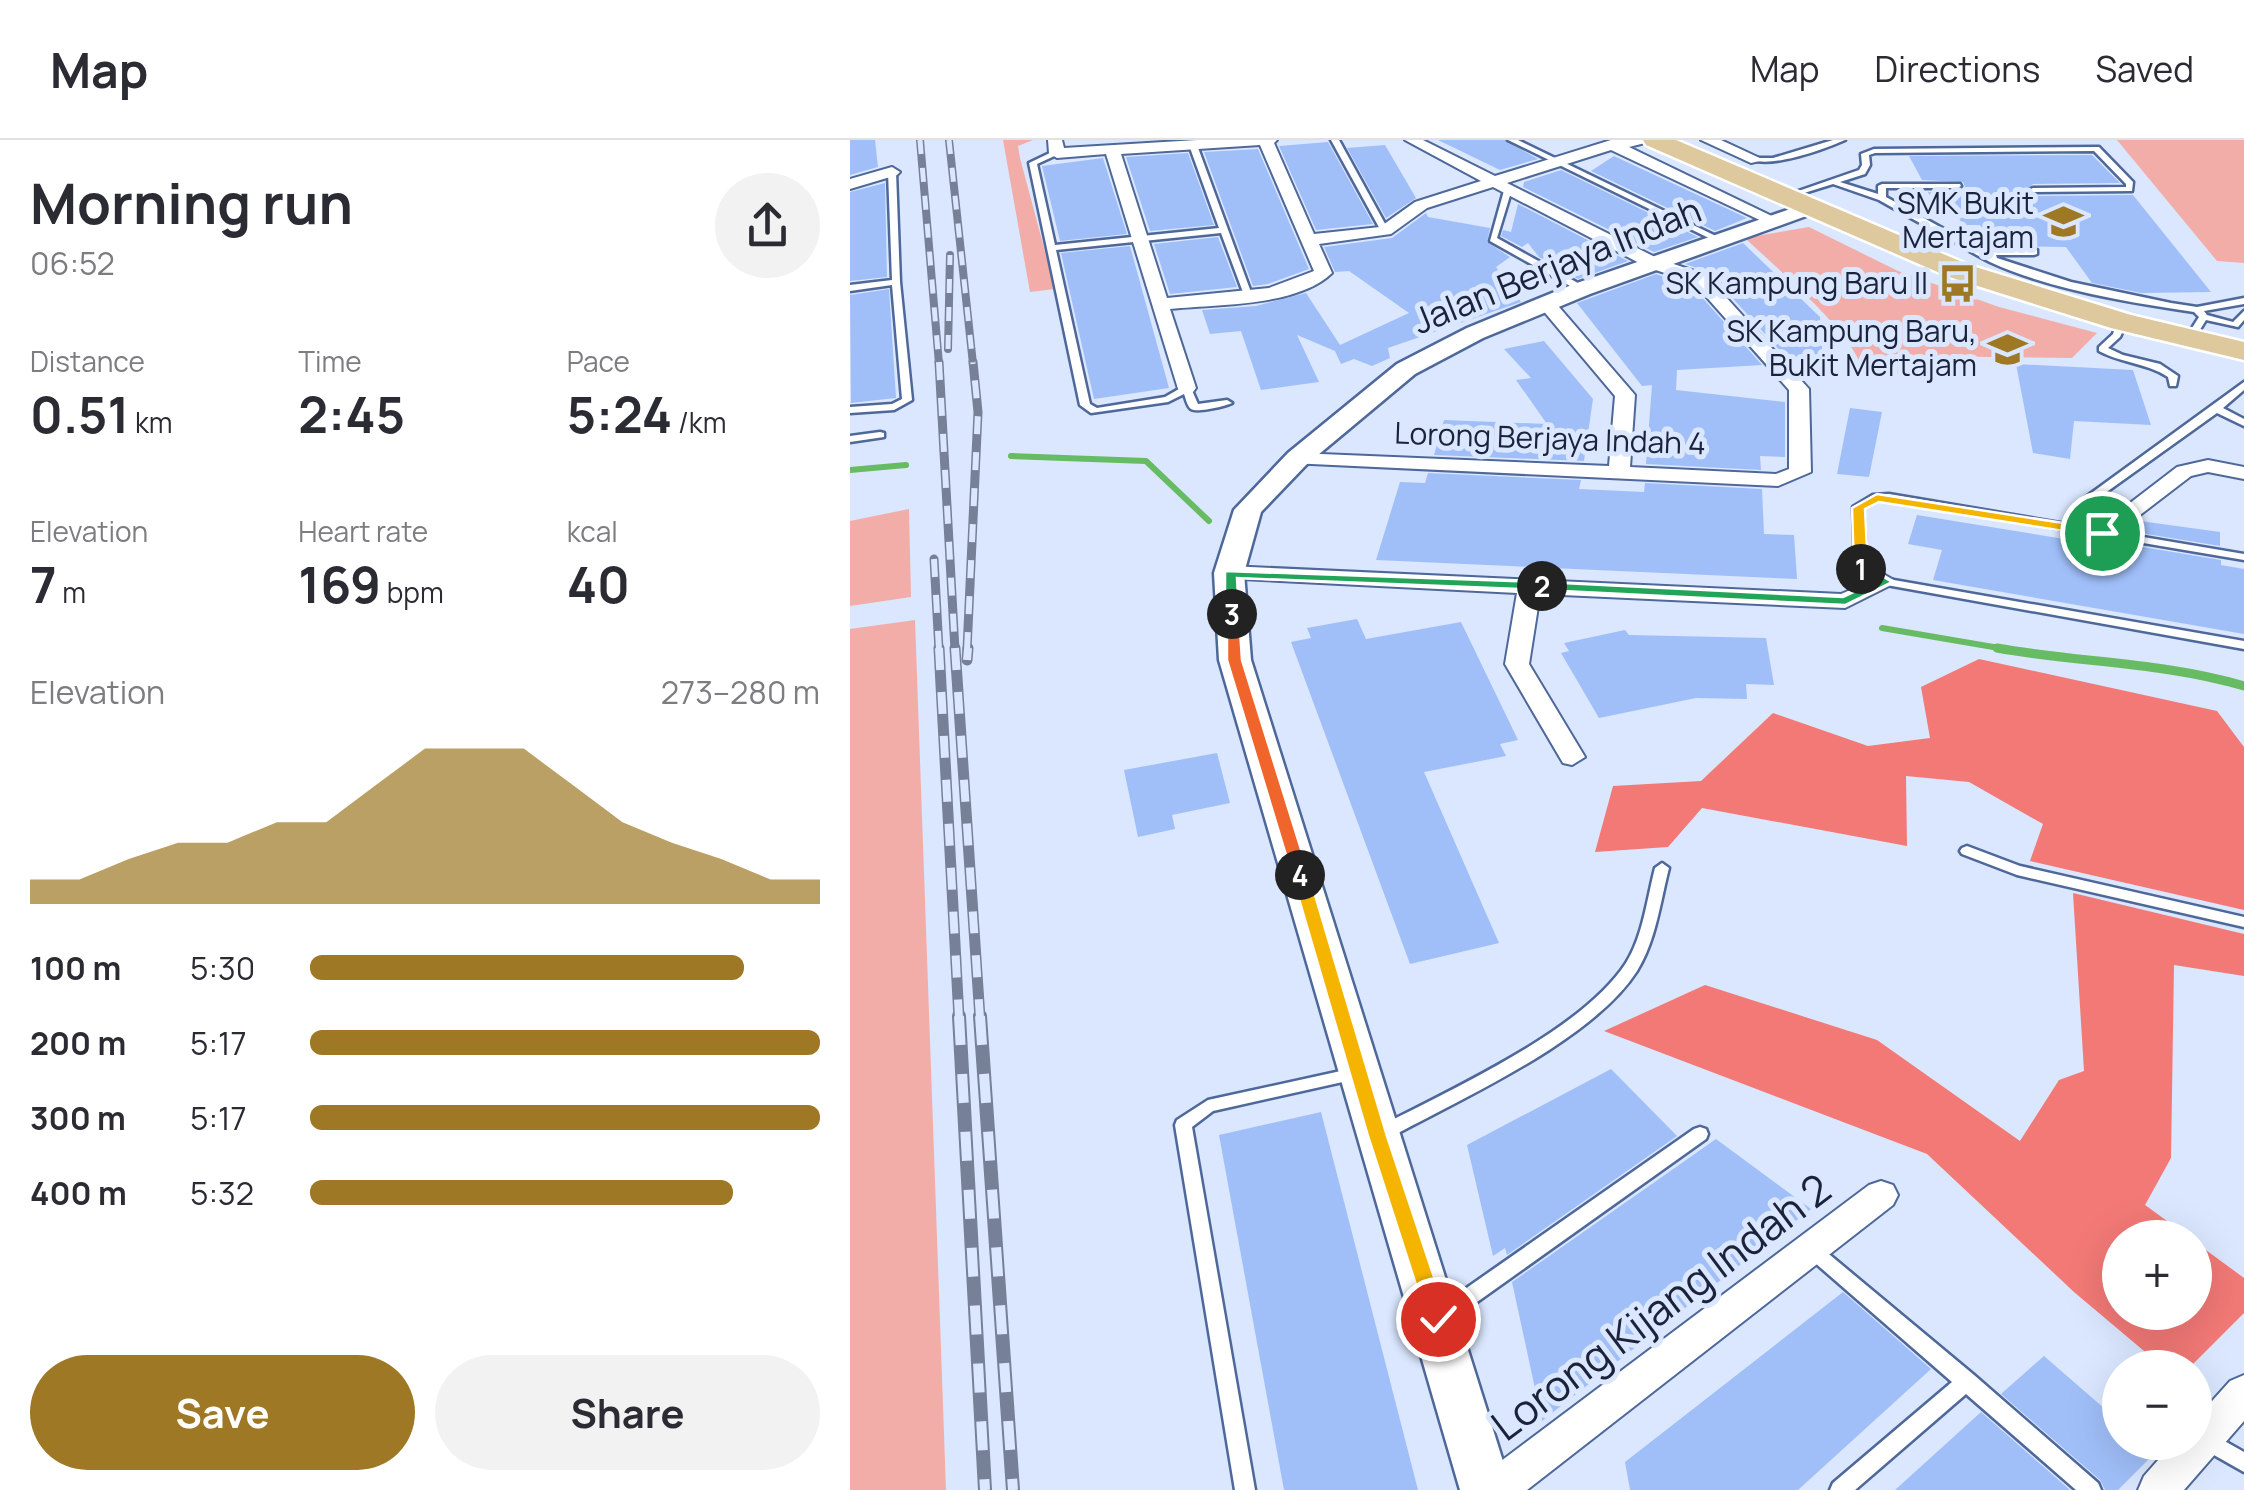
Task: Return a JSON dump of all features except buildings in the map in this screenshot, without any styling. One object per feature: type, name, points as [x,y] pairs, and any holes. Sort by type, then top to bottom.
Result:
[{"type":"main road","points":[[1652,140],[1728,170],[1791,207],[1959,270],[2122,322],[2197,322],[2244,351]]},
{"type":"street","points":[[1056,146],[1112,149],[1267,140],[1323,274],[1310,284],[1163,304]]},
{"type":"street","points":[[1412,140],[1653,263]]},
{"type":"street","points":[[1308,240],[1385,231],[1421,205],[1501,185],[1608,142],[1652,140]]},
{"type":"street","points":[[1708,140],[1756,160]]},
{"type":"street","points":[[1608,142],[1791,207]]},
{"type":"street","points":[[1112,149],[1186,388]]},
{"type":"street","points":[[1728,170],[1756,160]]},
{"type":"street","points":[[850,184],[892,172]]},
{"type":"street","name":"Jalan Berjaya Indah","points":[[1486,1490],[1438,1319],[1378,1136],[1235,660],[1230,574],[1248,510],[1296,459],[1406,370],[1475,333],[1791,207]]},
{"type":"street","name":"Lorong Berjaya Indah 4","points":[[1296,459],[1778,480],[1800,472],[1799,390],[1700,279],[1653,263]]},
{"type":"street","points":[[1547,304],[1625,395],[1619,472]]},
{"type":"street","points":[[2102,533],[2184,471],[2208,466],[2244,472]]},
{"type":"street","points":[[1230,574],[1845,601],[1885,582]]},
{"type":"street","points":[[1530,586],[1517,664],[1572,757]]},
{"type":"street","name":"Lorong Kijang Indah 2","points":[[1495,1490],[1881,1195]]},
{"type":"street","points":[[2212,1429],[2244,1393]]},
{"type":"street","points":[[2158,1490],[2185,1460]]},
{"type":"lane","points":[[1335,140],[1385,231]]},
{"type":"lane","points":[[1512,140],[1718,239]]},
{"type":"lane","points":[[1797,140],[1817,147]]},
{"type":"lane","points":[[1756,160],[1773,160],[1842,140]]},
{"type":"lane","points":[[1193,144],[1248,295]]},
{"type":"lane","points":[[1056,146],[1033,163],[1085,405],[1095,411],[1168,399],[1186,388],[1195,407],[1227,404]]},
{"type":"lane","points":[[1791,207],[1833,181],[1862,172],[1866,165],[1864,154],[1874,151],[2096,149],[2130,184],[2129,189],[2034,190]]},
{"type":"lane","points":[[850,410],[894,407],[907,400],[896,282],[892,172]]},
{"type":"lane","points":[[1862,172],[1882,186],[1956,186]]},
{"type":"lane","points":[[1833,181],[1882,198],[1993,260],[2103,296],[2197,322],[2235,325],[2244,314]]},
{"type":"lane","points":[[1501,185],[1494,240],[1582,289]]},
{"type":"lane","points":[[1882,186],[1882,198]]},
{"type":"lane","points":[[1052,248],[1225,230]]},
{"type":"lane","points":[[1900,246],[1943,232]]},
{"type":"lane","points":[[1993,260],[1991,253],[1999,251],[2034,252]]},
{"type":"lane","points":[[850,288],[896,282]]},
{"type":"lane","points":[[2197,322],[2244,301]]},
{"type":"lane","points":[[2122,322],[2118,335],[2102,349],[2116,358],[2162,366],[2173,376],[2173,384]]},
{"type":"lane","points":[[2084,504],[2216,410],[2244,385]]},
{"type":"lane","points":[[2216,410],[2244,423]]},
{"type":"lane","points":[[850,440],[880,435]]},
{"type":"lane","points":[[2244,557],[1877,498],[1858,508],[1861,568],[1885,582],[2244,645]]},
{"type":"lane","points":[[1967,851],[2017,870],[2244,922]]},
{"type":"lane","points":[[1378,1136],[1527,1054],[1592,1010],[1629,971],[1651,926],[1662,868]]},
{"type":"lane","points":[[1245,1490],[1183,1126],[1208,1106],[1360,1073]]},
{"type":"lane","points":[[1438,1319],[1700,1134]]},
{"type":"lane","points":[[1812,1249],[2092,1490]]},
{"type":"lane","points":[[1840,1490],[1967,1381]]},
{"type":"lane","points":[[2212,1443],[2244,1463]]},
{"type":"shaded area","points":[[1003,140],[1033,140],[1018,146],[1055,289],[1030,292]]},
{"type":"shaded area","points":[[2117,140],[2244,140],[2244,263],[2217,261]]},
{"type":"shaded area","points":[[1809,227],[1898,271],[1999,307],[2097,333],[2072,358],[1912,356],[1911,374],[1862,373],[1848,342],[1832,323],[1745,238]]},
{"type":"shaded area","points":[[909,509],[911,597],[850,606],[850,521]]},
{"type":"shaded area","points":[[915,620],[946,1490],[850,1490],[850,629]]},
{"type":"shaded area","points":[[1979,659],[2217,711],[2244,747],[2244,910],[2030,861],[2043,824],[1969,782],[1906,776],[1907,846],[1702,808],[1668,847],[1595,852],[1613,786],[1701,781],[1773,713],[1868,746],[1930,738],[1921,687]]},
{"type":"shaded area","points":[[2073,893],[2244,934],[2244,976],[2174,965],[2171,1158],[2145,1205],[2166,1220],[2102,1220],[2102,1316],[1927,1154],[1604,1031],[1705,985],[1877,1040],[2020,1141],[2059,1080],[2084,1071]]},
{"type":"shaded area","points":[[2212,1254],[2244,1278],[2244,1313],[2207,1350],[2143,1350],[2119,1330],[2212,1330]]},
{"type":"waterway","points":[[1011,456],[1146,461],[1209,521]]},
{"type":"waterway","points":[[850,470],[906,465]]},
{"type":"waterway","points":[[1882,628],[2011,650]]},
{"type":"waterway","points":[[1997,648],[2152,667],[2244,686]]},
{"type":"railway","points":[[920,140],[939,364]]},
{"type":"railway","points":[[949,140],[973,364]]},
{"type":"railway","points":[[948,349],[950,255]]},
{"type":"railway","points":[[939,362],[955,650]]},
{"type":"railway","points":[[967,650],[978,412],[973,362]]},
{"type":"railway","points":[[934,559],[939,650]]},
{"type":"railway","points":[[939,648],[959,1018]]},
{"type":"railway","points":[[955,648],[980,1018]]},
{"type":"railway","points":[[967,660],[968,648]]},
{"type":"railway","points":[[959,1016],[985,1490]]},
{"type":"railway","points":[[980,1016],[1013,1490]]},
{"type":"place","name":"SMK Bukit Mertajam","points":[[2064,221]]},
{"type":"place","name":"SK Kampung Baru II","points":[[1958,284]]},
{"type":"place","name":"SK Kampung Baru, Bukit Mertajam","points":[[2007,349]]},
{"type":"route","points":[[1438,1319],[1378,1136],[1235,660],[1230,574],[1845,601],[1885,582],[1861,568],[1858,508],[1877,498],[2102,533]]}]
